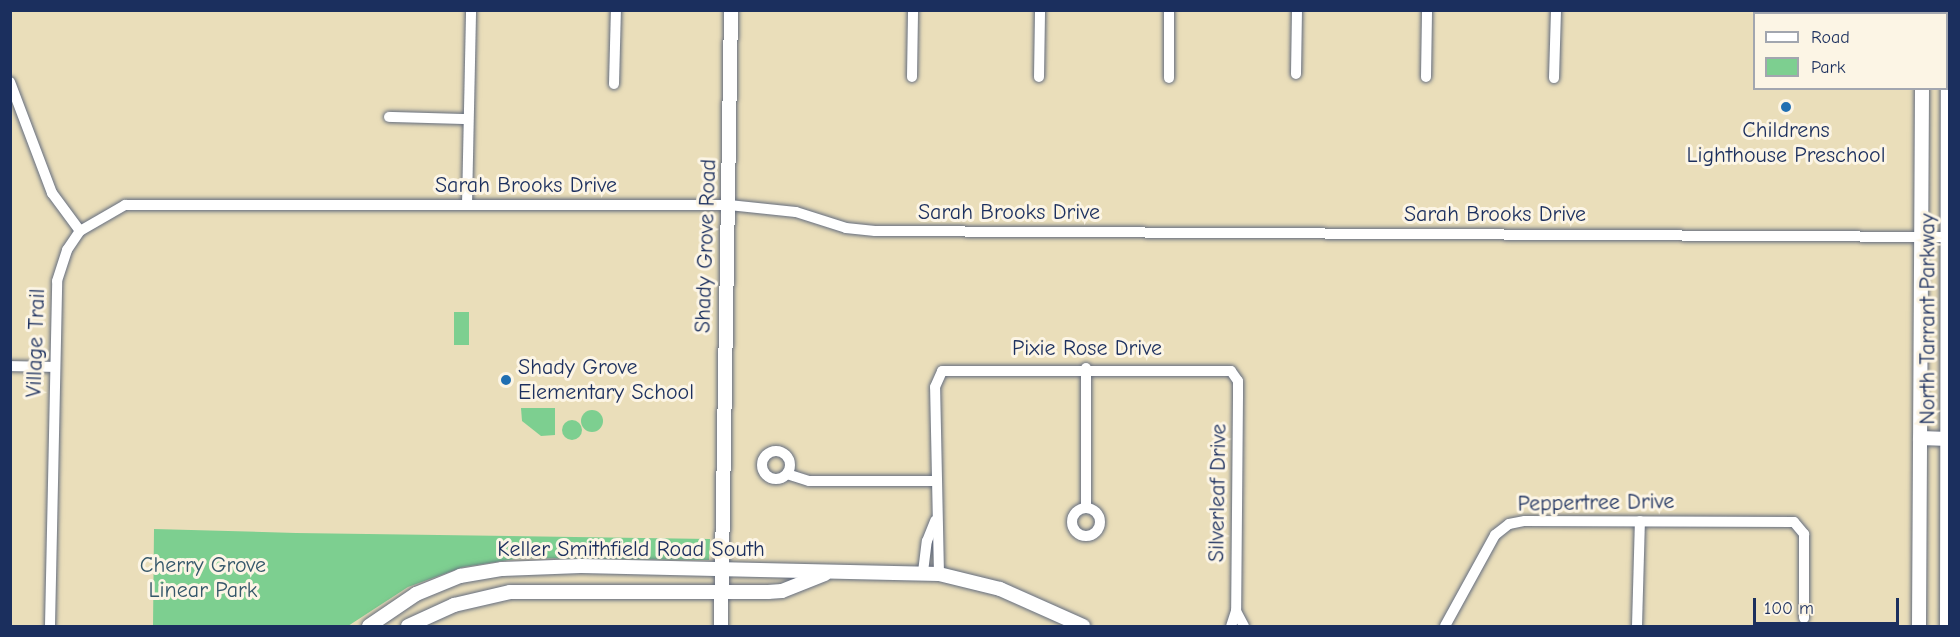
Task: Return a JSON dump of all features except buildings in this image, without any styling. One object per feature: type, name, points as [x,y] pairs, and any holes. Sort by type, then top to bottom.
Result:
[{"type":"main road","name":"Shady Grove Road","points":[[721,627],[721,417],[729,205],[731,10]]},
{"type":"main road","name":"North Tarrant Parkway","points":[[1947,627],[1948,10]]},
{"type":"main road","name":"North Tarrant Parkway","points":[[1919,627],[1923,237],[1922,90]]},
{"type":"main road","points":[[1920,438],[1949,438]]},
{"type":"main road","name":"Keller Smithfield Road South","points":[[369,627],[416,594],[460,576],[502,569],[581,566],[721,571],[923,572],[1000,589],[1083,627]]},
{"type":"main road","name":"Keller Smithfield Road South","points":[[408,627],[454,605],[510,592],[782,591],[835,571]]},
{"type":"street","points":[[467,205],[471,10]]},
{"type":"street","points":[[614,84],[616,10]]},
{"type":"street","points":[[912,77],[913,10]]},
{"type":"street","points":[[1039,77],[1040,10]]},
{"type":"street","points":[[1169,10],[1169,78]]},
{"type":"street","points":[[1296,74],[1297,10]]},
{"type":"street","points":[[1426,77],[1427,10]]},
{"type":"street","points":[[1554,78],[1556,10]]},
{"type":"street","points":[[10,82],[52,193],[80,231]]},
{"type":"street","points":[[389,117],[467,119]]},
{"type":"street","name":"Sarah Brooks Drive","points":[[80,231],[110,210],[144,203],[729,205],[796,212],[846,228],[875,231],[1948,237]]},
{"type":"street","name":"Village Trail","points":[[50,627],[57,281],[67,250],[80,231]]},
{"type":"street","points":[[10,366],[54,367]]},
{"type":"street","name":"Pixie Rose Drive","points":[[934,481],[938,375],[957,368],[1222,369],[1236,376]]},
{"type":"street","points":[[1086,368],[1086,508]]},
{"type":"street","name":"Silverleaf Drive","points":[[1231,627],[1236,611],[1236,376]]},
{"type":"street","points":[[787,474],[809,481],[934,481],[935,521],[940,542],[939,574]]},
{"type":"street","points":[[923,572],[927,541],[935,521]]},
{"type":"street","name":"Peppertree Drive","points":[[1445,627],[1492,540],[1509,524],[1525,521],[1789,521],[1803,530],[1804,618]]},
{"type":"street","points":[[1637,627],[1640,521]]},
{"type":"street","name":"Silverleaf Drive","points":[[1236,611],[1244,627]]},
{"type":"green space","points":[[454,312],[469,312],[469,345],[454,345]]},
{"type":"green space","points":[[521,408],[555,408],[555,435],[541,436],[522,421]]},
{"type":"green space","points":[[592,410],[600,413],[603,421],[600,429],[592,432],[584,429],[581,421],[584,413]]},
{"type":"green space","points":[[572,420],[579,423],[582,430],[579,437],[572,440],[565,437],[562,430],[565,423]]},
{"type":"green space","name":"Cherry Grove Linear Park","points":[[154,529],[710,539],[709,560],[522,558],[463,567],[408,587],[348,626],[153,626]]},
{"type":"place","name":"Childrens Lighthouse Preschool","points":[[1786,107]]},
{"type":"place","name":"Shady Grove Elementary School","points":[[506,380]]}]
